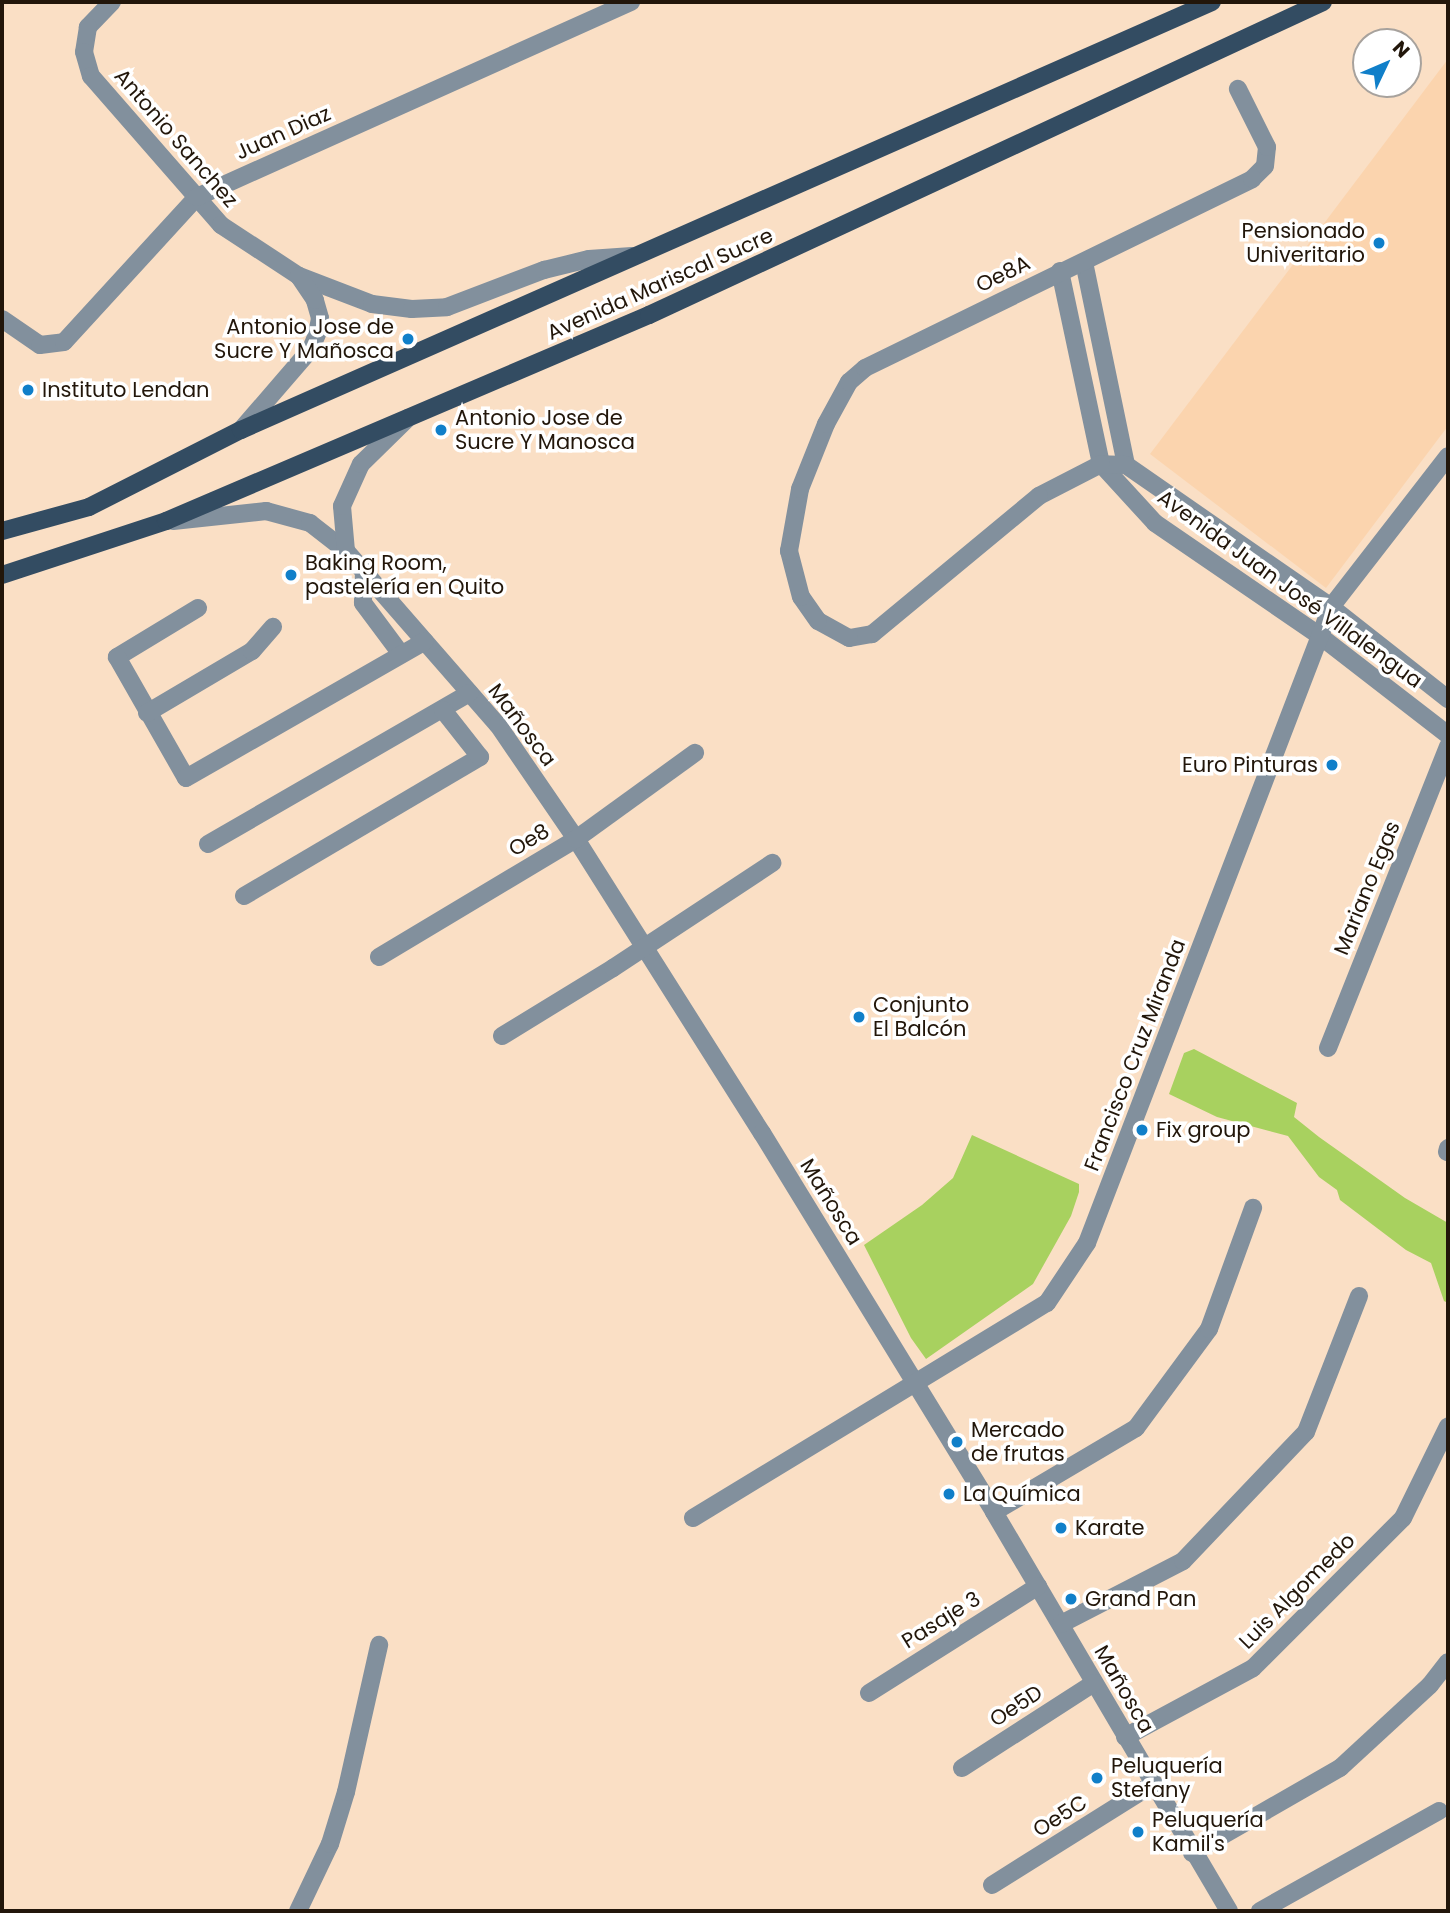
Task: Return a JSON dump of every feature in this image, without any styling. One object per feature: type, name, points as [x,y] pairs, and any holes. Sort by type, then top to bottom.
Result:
[{"type":"main road","name":"Avenida Mariscal Sucre","points":[[2,531],[89,507],[241,430],[1212,2]]},
{"type":"main road","name":"Avenida Mariscal Sucre","points":[[2,575],[166,521],[649,315],[1322,2]]},
{"type":"street","name":"Antonio Sanchez","points":[[113,2],[88,27],[84,52],[91,76],[220,225],[299,276],[372,304],[412,309],[447,307],[544,270],[589,259],[635,256]]},
{"type":"street","name":"Juan Diaz","points":[[2,319],[40,345],[64,342],[197,197],[631,2]]},
{"type":"street","name":"Oe8A","points":[[1101,464],[1039,496],[872,634],[849,638],[818,621],[801,597],[789,551],[800,489],[826,424],[849,382],[865,368],[1252,179],[1265,166],[1267,147],[1237,89]]},
{"type":"street","points":[[1060,271],[1101,464],[1126,465],[1084,262]]},
{"type":"street","name":"Antonio Sanchez","points":[[241,430],[311,349],[317,334],[320,318],[315,300],[299,276]]},
{"type":"street","points":[[346,551],[342,506],[361,464],[408,418]]},
{"type":"street","name":"Francisco Cruz Miranda","points":[[693,1518],[1047,1303],[1087,1243],[1331,607],[1448,456]]},
{"type":"street","name":"Avenida Juan José Villalengua","points":[[1101,464],[1155,523],[1320,636],[1448,735]]},
{"type":"street","name":"Avenida Juan José Villalengua","points":[[1126,465],[1331,607],[1448,699]]},
{"type":"street","name":"Mañosca","points":[[166,521],[266,511],[310,523],[346,551],[498,725],[576,839],[642,948],[762,1133],[994,1512],[1192,1853],[1229,1911]]},
{"type":"street","points":[[364,572],[363,603],[401,654]]},
{"type":"street","points":[[198,608],[117,657],[182,775],[190,778],[425,641]]},
{"type":"street","points":[[147,713],[252,651],[273,627]]},
{"type":"street","points":[[208,844],[470,694]]},
{"type":"street","points":[[244,896],[480,757],[443,709]]},
{"type":"street","name":"Mariano Egas","points":[[1328,1048],[1448,746]]},
{"type":"street","name":"Oe8","points":[[379,957],[576,839],[695,753]]},
{"type":"street","points":[[502,1036],[772,863]]},
{"type":"street","points":[[994,1512],[1136,1428],[1209,1329],[1253,1208]]},
{"type":"street","points":[[1060,1624],[1183,1561],[1306,1432],[1359,1296]]},
{"type":"street","name":"Luis Algomedo","points":[[1125,1737],[1252,1668],[1403,1518],[1448,1426]]},
{"type":"street","name":"Pasaje 3","points":[[869,1693],[1038,1586]]},
{"type":"street","points":[[298,1911],[330,1844],[346,1792],[379,1645]]},
{"type":"street","points":[[1192,1853],[1340,1768],[1430,1685],[1448,1662]]},
{"type":"street","name":"Oe5D","points":[[962,1768],[1094,1683]]},
{"type":"street","name":"Oe5C","points":[[992,1885],[1153,1784]]},
{"type":"street","points":[[1260,1911],[1439,1811]]},
{"type":"shaded area","name":"Pensionado Univeritario","points":[[1448,59],[1448,426],[1326,588],[1150,454],[1419,98],[1422,98],[1422,93]]},
{"type":"green space","points":[[1194,1049],[1297,1103],[1294,1117],[1319,1137],[1405,1198],[1448,1223],[1448,1303],[1444,1301],[1431,1263],[1406,1250],[1340,1200],[1337,1190],[1319,1177],[1288,1136],[1217,1117],[1169,1094],[1184,1053]]},
{"type":"green space","points":[[972,1135],[1079,1184],[1079,1192],[1071,1216],[1033,1284],[926,1359],[911,1338],[864,1245],[922,1205],[953,1178]]},
{"type":"place","name":"Pensionado Univeritario","points":[[1379,243]]},
{"type":"place","name":"Antonio Jose de Sucre Y Mañosca","points":[[408,339]]},
{"type":"place","name":"Instituto Lendan","points":[[28,390]]},
{"type":"place","name":"Antonio Jose de Sucre Y Manosca","points":[[441,430]]},
{"type":"place","name":"Baking Room, pastelería en Quito","points":[[291,575]]},
{"type":"place","name":"Euro Pinturas","points":[[1332,765]]},
{"type":"place","name":"Conjunto El Balcón","points":[[859,1017]]},
{"type":"place","name":"Fix group","points":[[1142,1130]]},
{"type":"place","name":"Mercado de frutas","points":[[957,1442]]},
{"type":"place","name":"La Química","points":[[949,1494]]},
{"type":"place","name":"Karate","points":[[1061,1528]]},
{"type":"place","name":"Grand Pan","points":[[1071,1599]]},
{"type":"place","name":"Peluquería Stefany","points":[[1097,1778]]},
{"type":"place","name":"Peluquería Kamil's","points":[[1138,1832]]}]
